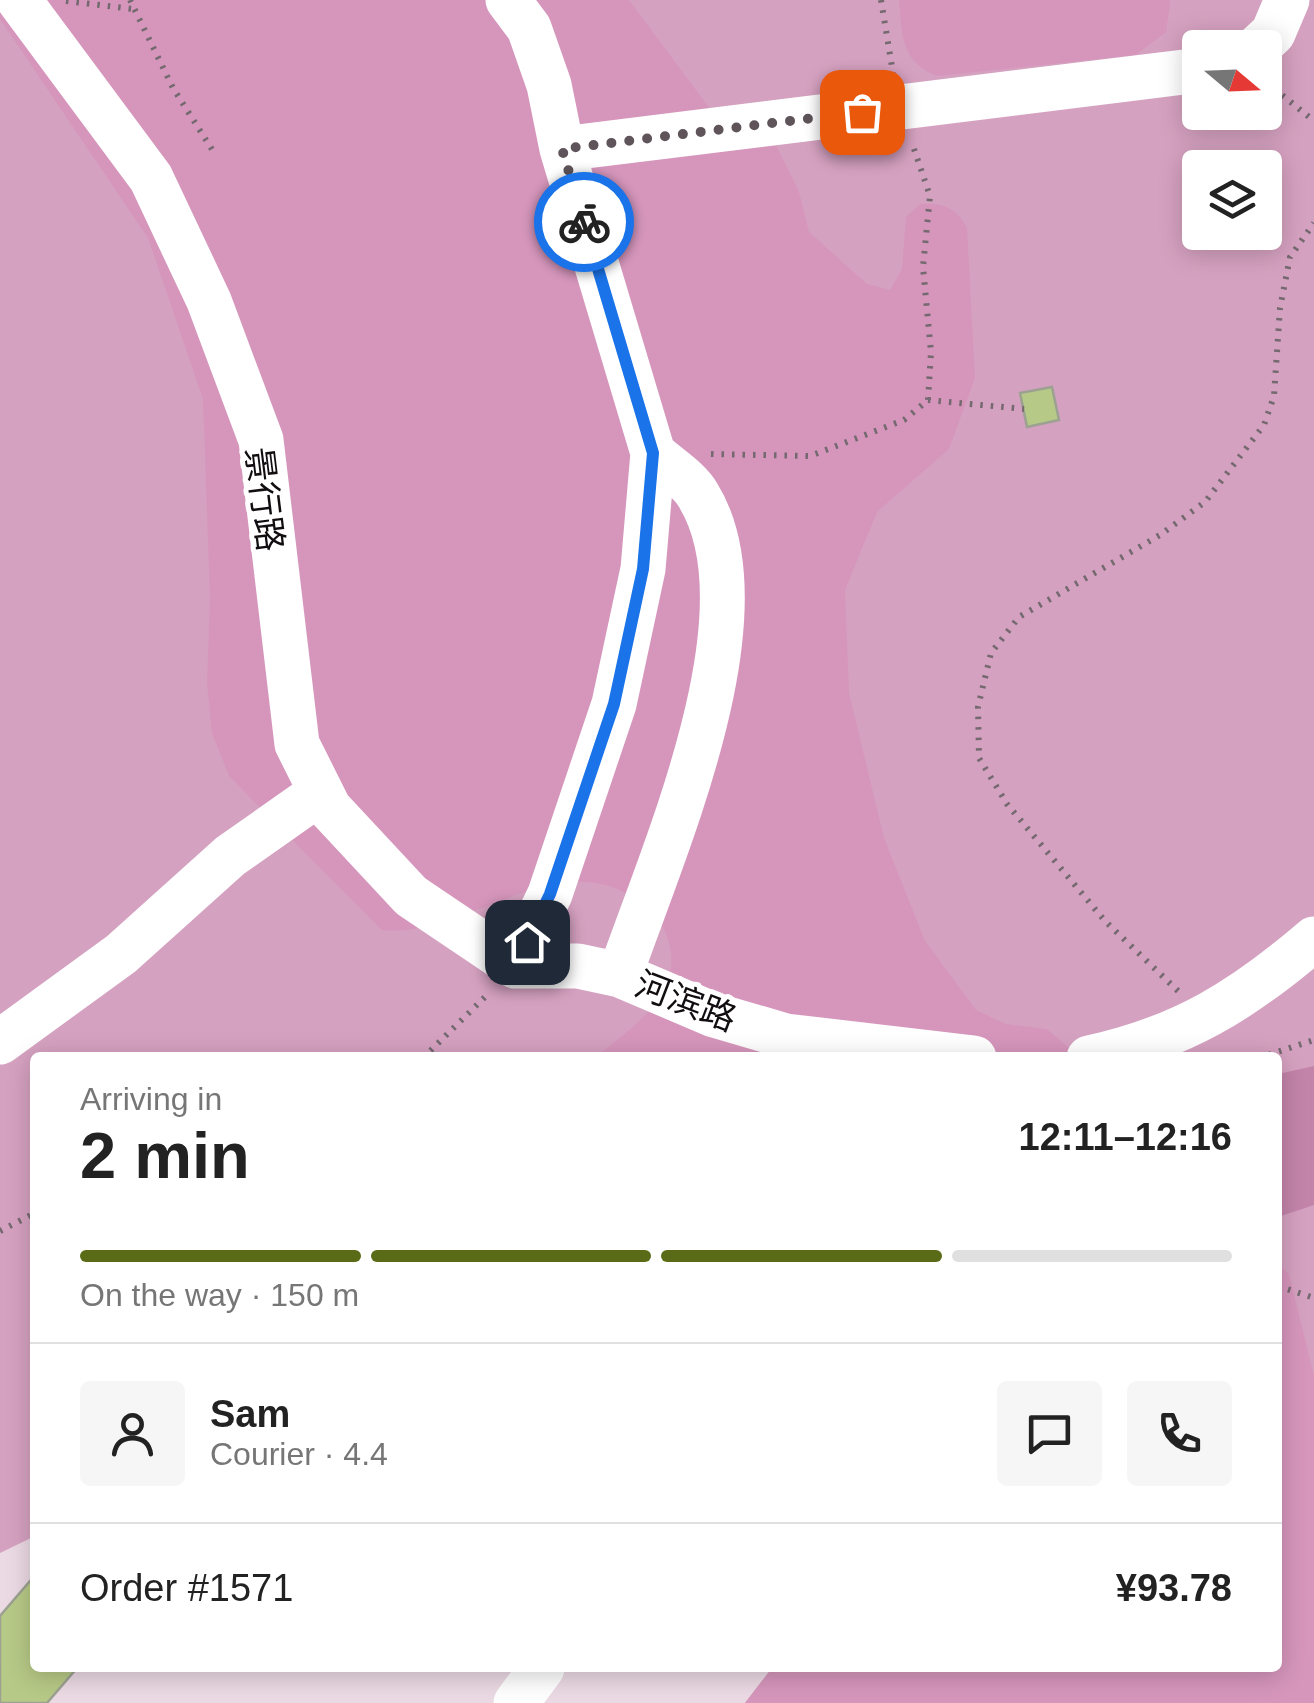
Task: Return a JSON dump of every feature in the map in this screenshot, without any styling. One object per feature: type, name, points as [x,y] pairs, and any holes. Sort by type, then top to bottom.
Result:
[{"type":"lane","name":"景行路","points":[[19,0],[151,178],[209,301],[261,440],[297,744],[329,808],[411,896],[515,966]]},
{"type":"lane","points":[[508,0],[529,28],[549,85],[562,149],[653,453],[643,569],[614,704],[550,894],[515,966]]},
{"type":"lane","points":[[1274,30],[1287,0]]},
{"type":"lane","points":[[562,149],[1182,72]]},
{"type":"lane","points":[[620,975],[714,685],[726,601],[718,548],[698,494],[653,453]]},
{"type":"lane","points":[[0,1042],[121,954],[230,856],[321,792]]},
{"type":"lane","points":[[1115,1052],[1204,1020],[1314,939]]},
{"type":"lane","name":"河滨路","points":[[515,966],[578,966],[620,975],[714,1015],[786,1036],[923,1052]]},
{"type":"lane","points":[[516,1703],[539,1672]]},
{"type":"path","points":[[58,0],[135,9]]},
{"type":"path","points":[[130,0],[174,88],[213,150]]},
{"type":"path","points":[[882,0],[899,107],[930,196],[923,266],[931,352],[928,400]]},
{"type":"path","points":[[1282,95],[1314,120]]},
{"type":"path","points":[[1204,1020],[1161,972],[1105,922],[1007,804],[979,758],[978,708],[991,653],[1019,617],[1160,535],[1205,502],[1264,426],[1274,396],[1280,308],[1290,257],[1314,223]]},
{"type":"path","points":[[653,453],[810,456],[904,420],[928,400],[1024,410]]},
{"type":"path","points":[[429,1052],[515,966]]},
{"type":"path","points":[[1277,1052],[1314,1040]]},
{"type":"path","points":[[0,1230],[30,1215]]},
{"type":"path","points":[[1282,1287],[1314,1298]]},
{"type":"shaded area","points":[[0,0],[1314,0],[1314,1703],[745,1703],[769,1672],[1282,1672],[1282,1052],[30,1052],[30,1538],[0,1553]]},
{"type":"shaded area","points":[[0,0],[629,0],[710,109],[773,139],[799,192],[809,232],[867,284],[890,290],[902,269],[906,217],[920,204],[936,204],[958,215],[967,228],[975,378],[949,449],[877,512],[845,590],[849,693],[884,838],[925,941],[976,1010],[1006,1024],[1047,1029],[1071,1052],[602,1052],[651,1009],[668,979],[671,962],[667,936],[658,919],[638,901],[608,886],[576,882],[544,887],[445,921],[413,929],[382,930],[229,776],[212,733],[207,684],[210,597],[203,399],[148,238],[0,19]]},
{"type":"shaded area","points":[[899,0],[1170,0],[1170,4],[1166,32],[1136,55],[938,76],[910,55],[903,36]]},
{"type":"shaded area","points":[[1314,1066],[1314,1205],[1282,1216],[1282,1073]]},
{"type":"shaded area","points":[[1282,1268],[1289,1274],[1314,1376],[1314,1703],[745,1703],[769,1672],[1282,1672]]},
{"type":"building","points":[[1052,387],[1059,420],[1027,427],[1020,393]]},
{"type":"building","points":[[30,1581],[30,1672],[74,1672],[47,1703],[0,1703],[0,1616]]},
{"type":"way so far","points":[[584,222],[562,149],[862,112]]},
{"type":"route","points":[[527,942],[550,894],[614,704],[643,569],[653,453],[584,222]]}]
